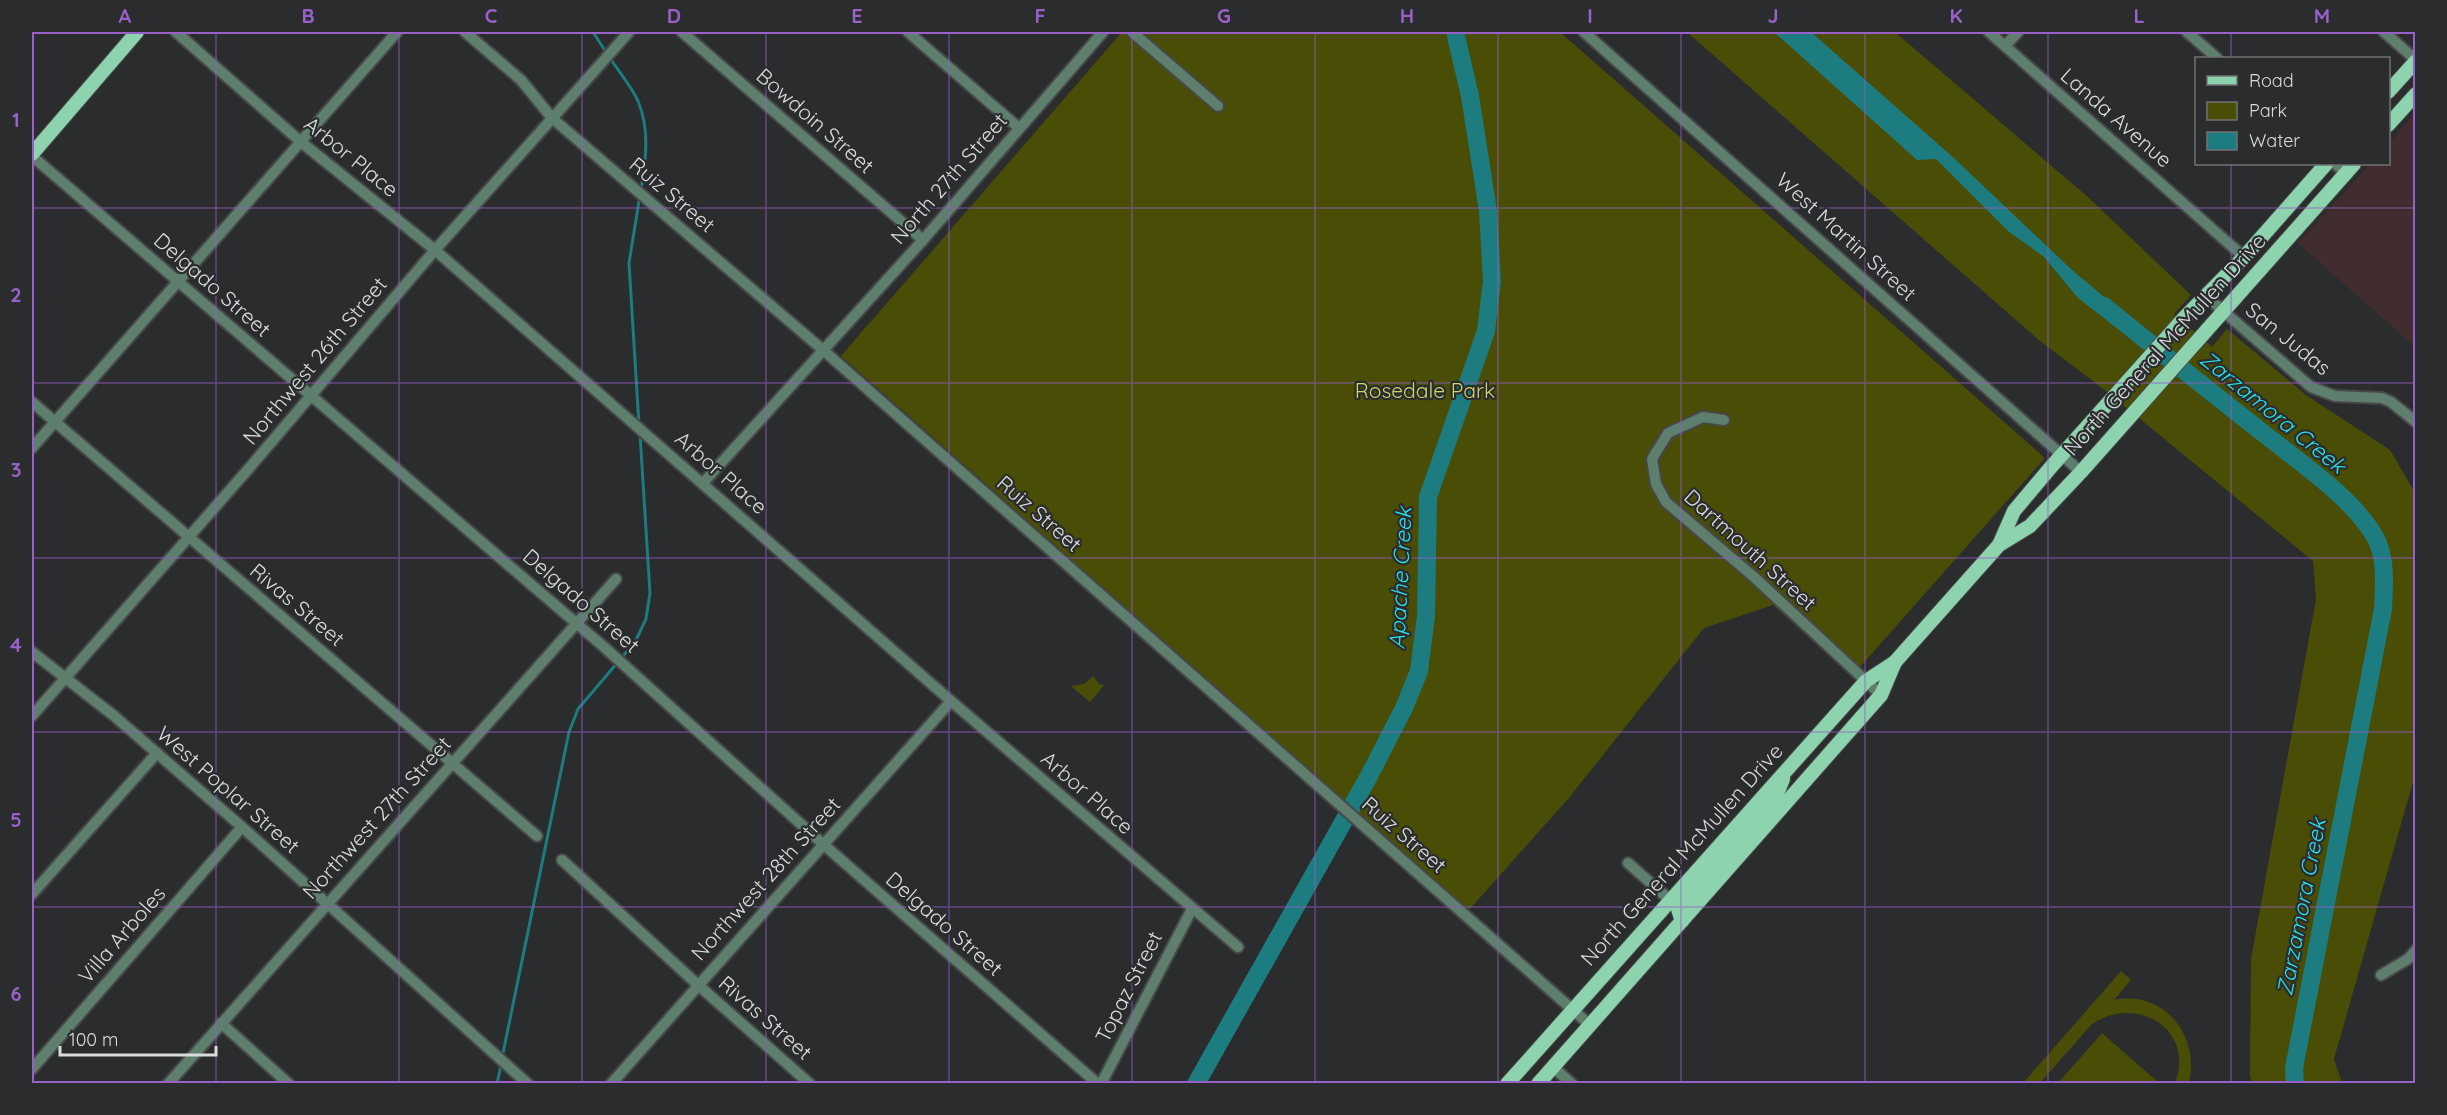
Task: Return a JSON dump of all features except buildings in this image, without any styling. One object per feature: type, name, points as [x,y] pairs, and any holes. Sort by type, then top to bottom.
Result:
[{"type":"main road","points":[[32,155],[137,32]]},
{"type":"main road","points":[[2390,90],[2415,61]]},
{"type":"main road","points":[[2390,123],[2415,94]]},
{"type":"main road","name":"North General McMullen Drive","points":[[1999,545],[2014,511],[2062,455],[2325,165]]},
{"type":"main road","name":"North General McMullen Drive","points":[[1507,1083],[1866,681],[1895,662],[1999,545],[2030,526],[2081,472],[2224,312],[2345,167]]},
{"type":"main road","name":"North General McMullen Drive","points":[[1538,1083],[1881,695],[1895,662]]},
{"type":"main road","points":[[1682,921],[1678,909],[1775,799],[1788,766]]},
{"type":"street","name":"Arbor Place","points":[[176,32],[301,142],[435,250],[951,701],[1238,947]]},
{"type":"street","points":[[32,448],[397,32]]},
{"type":"street","name":"Ruiz Street","points":[[465,32],[521,80],[552,118],[823,350],[1590,1025]]},
{"type":"street","name":"Northwest 26th Street","points":[[32,716],[313,395],[435,250],[629,32]]},
{"type":"street","name":"Bowdoin Street","points":[[682,32],[923,240]]},
{"type":"street","points":[[908,32],[1019,128]]},
{"type":"street","name":"North 27th Street","points":[[823,350],[923,240],[1102,32]]},
{"type":"street","points":[[1131,32],[1218,106]]},
{"type":"street","name":"West Martin Street","points":[[1584,32],[2081,472]]},
{"type":"street","name":"Landa Avenue","points":[[1989,32],[2244,257]]},
{"type":"street","points":[[2005,46],[2018,32]]},
{"type":"street","points":[[2187,32],[2216,57]]},
{"type":"street","points":[[2384,32],[2415,61]]},
{"type":"street","name":"Delgado Street","points":[[32,155],[578,623],[823,844],[1099,1083]]},
{"type":"street","name":"San Judas","points":[[2207,297],[2311,387],[2335,396],[2382,398],[2415,422]]},
{"type":"street","points":[[703,483],[823,350]]},
{"type":"street","name":"Rivas Street","points":[[32,402],[537,836]]},
{"type":"street","name":"Dartmouth Street","points":[[1724,420],[1703,417],[1668,433],[1652,459],[1656,484],[1666,502],[1754,577],[1881,695]]},
{"type":"street","name":"Northwest 27th Street","points":[[168,1083],[616,579]]},
{"type":"street","name":"West Poplar Street","points":[[32,652],[157,753],[528,1083]]},
{"type":"street","name":"Northwest 28th Street","points":[[611,1083],[951,701]]},
{"type":"street","points":[[32,894],[157,753]]},
{"type":"street","name":"Villa Arboles","points":[[32,1069],[242,827]]},
{"type":"street","name":"Rivas Street","points":[[562,860],[697,984],[810,1083]]},
{"type":"street","points":[[1628,863],[1670,900]]},
{"type":"street","name":"Topaz Street","points":[[1099,1083],[1192,909]]},
{"type":"street","points":[[2381,975],[2408,959],[2415,950]]},
{"type":"street","points":[[221,1023],[289,1083]]},
{"type":"street","points":[[1553,1066],[1572,1083]]},
{"type":"shaded area","points":[[2415,113],[2415,347],[2298,243],[2369,165],[2390,165],[2390,142]]},
{"type":"green space","name":"Rosedale Park","points":[[1122,32],[1560,32],[2045,458],[1852,676],[1773,605],[1704,628],[1568,799],[1469,910],[841,356]]},
{"type":"green space","points":[[1687,32],[1895,32],[2089,198],[2191,295],[2174,314],[2212,347],[2227,329],[2306,395],[2390,450],[2415,493],[2415,775],[2334,1059],[2342,1083],[2252,1083],[2250,1075],[2251,959],[2316,599],[2313,561],[2106,391],[2040,341]]},
{"type":"green space","points":[[1093,676],[1099,684],[1104,685],[1090,702],[1071,686],[1084,684]]},
{"type":"green space","points":[[2121,971],[2131,980],[2114,1000],[2132,999],[2149,1002],[2163,1009],[2184,1033],[2191,1066],[2189,1083],[2175,1083],[2179,1064],[2177,1047],[2169,1032],[2157,1022],[2142,1015],[2126,1013],[2108,1016],[2091,1025],[2040,1083],[2023,1083]]},
{"type":"green space","points":[[2102,1033],[2159,1083],[2058,1083]]},
{"type":"water","points":[[1774,32],[1811,32],[1955,159],[2072,270],[2127,316],[2124,322],[2114,326],[2078,298],[2044,257],[2008,231],[1936,159],[1917,160]]},
{"type":"waterway","points":[[593,32],[606,52]]},
{"type":"waterway","name":"Apache Creek","points":[[1196,1084],[1369,776],[1404,708],[1419,671],[1426,616],[1428,497],[1486,331],[1492,281],[1488,211],[1470,96],[1455,32]]},
{"type":"waterway","points":[[610,58],[632,90],[642,112],[646,145],[641,189]]},
{"type":"waterway","points":[[639,425],[629,263],[640,195]]},
{"type":"waterway","name":"Zarzamora Creek","points":[[2104,306],[2342,497],[2366,524],[2379,545],[2384,573],[2383,609],[2294,1068],[2295,1084]]},
{"type":"waterway","points":[[502,1058],[569,732],[578,709],[635,642],[646,619],[650,593],[640,434]]},
{"type":"waterway","points":[[497,1084],[501,1065]]}]
